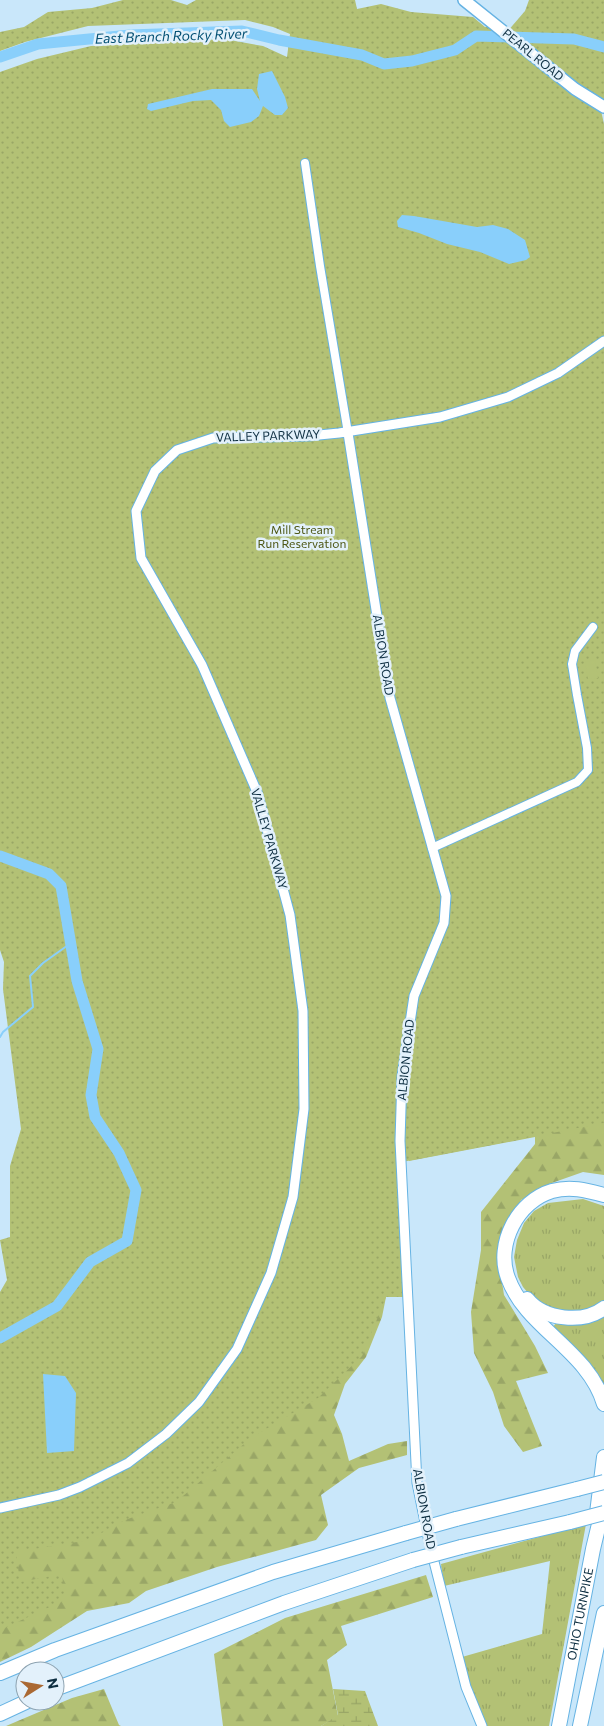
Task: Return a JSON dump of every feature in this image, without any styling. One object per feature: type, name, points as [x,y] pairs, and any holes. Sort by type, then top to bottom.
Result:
[{"type":"highway","points":[[604,1195],[585,1189],[568,1188],[551,1191],[535,1199],[518,1215],[508,1234],[505,1255],[507,1276],[521,1301],[580,1362],[592,1377],[604,1404]]},
{"type":"highway","points":[[604,1202],[588,1196],[562,1196],[541,1203],[529,1211],[521,1222],[513,1240],[511,1263],[514,1277],[529,1302],[549,1314],[572,1318],[591,1315],[604,1308]]},
{"type":"highway","points":[[593,1548],[604,1457]]},
{"type":"highway","points":[[0,1673],[55,1650],[273,1572],[406,1533],[604,1482]]},
{"type":"highway","name":"OHIO TURNPIKE","points":[[559,1726],[593,1548],[604,1503]]},
{"type":"highway","points":[[65,1684],[284,1603],[412,1560],[604,1513]]},
{"type":"highway","name":"OHIO TURNPIKE","points":[[580,1726],[604,1613]]},
{"type":"highway","points":[[589,1681],[604,1628]]},
{"type":"highway","points":[[0,1714],[15,1707]]},
{"type":"main road","name":"PEARL ROAD","points":[[464,0],[575,89],[604,106]]},
{"type":"street","points":[[305,163],[348,432]]},
{"type":"street","name":"VALLEY PARKWAY","points":[[0,1508],[59,1495],[80,1487],[128,1463],[166,1434],[199,1402],[237,1349],[271,1273],[293,1197],[304,1109],[303,1011],[290,915],[257,792],[202,665],[141,558],[136,512],[155,471],[177,450],[213,438],[309,436],[348,432],[440,417],[508,397],[558,373],[604,341]]},
{"type":"street","name":"ALBION ROAD","points":[[348,432],[390,698],[446,896],[444,923],[414,996],[402,1076],[400,1141],[417,1483],[429,1542],[466,1688],[482,1726]]},
{"type":"street","points":[[432,848],[577,782],[588,770],[588,748],[576,695],[572,664],[575,651],[593,627]]},
{"type":"green space","name":"Mill Stream Run Reservation","points":[[123,0],[171,0],[187,5],[196,0],[355,0],[357,9],[381,4],[411,12],[473,17],[485,27],[497,24],[507,32],[525,11],[529,0],[604,0],[604,107],[600,106],[604,124],[604,1123],[402,1162],[408,1297],[386,1297],[362,1356],[318,1398],[251,1438],[176,1502],[125,1520],[89,1540],[16,1552],[20,1582],[62,1574],[65,1600],[0,1630],[0,1292],[7,1280],[0,1240],[10,1237],[10,1166],[21,1129],[3,989],[4,962],[0,950],[0,72],[37,59],[91,46],[224,39],[263,46],[287,57],[290,34],[273,27],[245,20],[88,26],[25,42],[0,51],[0,32],[24,27],[48,12],[92,8]]},
{"type":"green space","points":[[595,660],[598,678],[588,679],[585,662]]},
{"type":"green space","points":[[604,799],[604,1175],[583,1172],[549,1184],[521,1200],[497,1250],[504,1295],[535,1346],[548,1373],[516,1381],[542,1446],[523,1452],[504,1426],[493,1392],[474,1353],[471,1312],[481,1250],[481,1212],[535,1144],[535,1137],[409,1161],[407,1142]]},
{"type":"green space","points":[[403,1021],[402,1297],[386,1297],[382,1317],[366,1357],[345,1384],[334,1415],[342,1434],[349,1461],[388,1444],[407,1441],[407,1455],[359,1468],[321,1495],[328,1525],[316,1540],[217,1567],[146,1591],[129,1603],[87,1611],[31,1647],[0,1662],[0,1524]]},
{"type":"green space","points":[[583,1199],[604,1206],[604,1304],[601,1307],[565,1315],[534,1300],[523,1287],[518,1277],[514,1257],[517,1240],[524,1223],[534,1211],[548,1203]]},
{"type":"green space","points":[[604,1314],[604,1398],[552,1328],[557,1322]]},
{"type":"green space","points":[[586,1524],[549,1726],[486,1726],[471,1692],[462,1657],[542,1634],[550,1561],[444,1586],[441,1564]]},
{"type":"green space","points":[[426,1575],[433,1597],[341,1626],[347,1645],[327,1660],[338,1716],[321,1726],[223,1726],[214,1654],[285,1618]]},
{"type":"green space","points":[[104,1689],[121,1726],[6,1726],[41,1711],[65,1711],[65,1701]]},
{"type":"green space","points":[[333,1689],[365,1691],[378,1726],[321,1726],[338,1715]]},
{"type":"water","points":[[272,71],[285,97],[288,108],[282,115],[275,115],[263,106],[259,116],[251,122],[230,127],[224,121],[221,110],[211,100],[193,101],[151,111],[147,109],[148,104],[212,89],[252,89],[260,101],[257,89],[259,74]]},
{"type":"water","points":[[402,215],[477,227],[493,225],[508,229],[525,240],[530,257],[526,260],[509,264],[480,252],[447,244],[398,227],[397,221]]},
{"type":"water","points":[[43,1374],[65,1376],[76,1393],[74,1451],[47,1453]]},
{"type":"waterway","name":"East Branch Rocky River","points":[[0,57],[38,44],[130,35],[242,31],[279,40],[362,55],[384,64],[412,61],[455,50],[476,36],[574,39],[604,47]]},
{"type":"waterway","name":"East Branch Rocky River","points":[[0,856],[49,874],[61,886],[77,981],[98,1049],[91,1095],[95,1117],[119,1153],[136,1190],[127,1241],[90,1262],[57,1306],[0,1338]]},
{"type":"waterway","points":[[0,1037],[3,1032],[33,1007],[30,976],[43,963],[71,943]]}]
